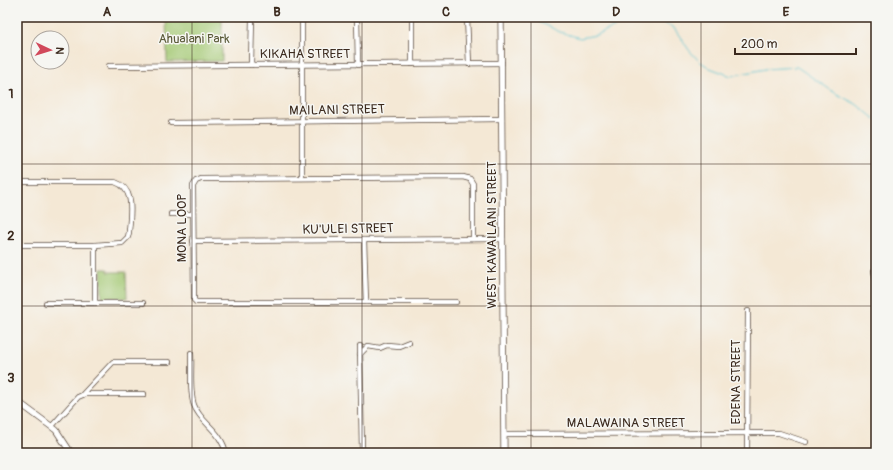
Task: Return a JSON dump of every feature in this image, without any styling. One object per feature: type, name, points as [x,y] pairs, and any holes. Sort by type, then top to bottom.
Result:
[{"type":"street","points":[[251,65],[252,17]]},
{"type":"street","points":[[302,17],[302,178]]},
{"type":"street","points":[[357,17],[358,65]]},
{"type":"street","points":[[412,17],[412,64]]},
{"type":"street","points":[[467,17],[469,64]]},
{"type":"street","name":"WEST KAWAILANI STREET","points":[[501,17],[504,453]]},
{"type":"street","name":"KIKAHA STREET","points":[[109,66],[502,63]]},
{"type":"street","name":"MAILANI STREET","points":[[172,123],[502,119]]},
{"type":"street","name":"MONA LOOP","points":[[456,302],[196,302],[194,298],[193,186],[196,181],[201,179],[464,177],[470,179],[473,184],[473,239]]},
{"type":"street","points":[[17,182],[115,182],[122,184],[130,194],[128,237],[122,244],[17,245]]},
{"type":"street","points":[[171,214],[193,214]]},
{"type":"street","name":"KU'ULEI STREET","points":[[193,242],[503,239]]},
{"type":"street","points":[[364,240],[366,302]]},
{"type":"street","points":[[95,245],[95,303]]},
{"type":"street","points":[[874,271],[876,280]]},
{"type":"street","points":[[46,304],[144,303]]},
{"type":"street","name":"EDENA STREET","points":[[747,453],[748,311]]},
{"type":"street","points":[[360,354],[368,346],[380,348],[387,345],[399,346],[409,342]]},
{"type":"street","points":[[360,346],[362,453]]},
{"type":"street","points":[[192,353],[194,405],[199,414],[219,435],[226,453]]},
{"type":"street","points":[[52,426],[113,362],[169,362]]},
{"type":"street","points":[[81,396],[92,393],[144,394]]},
{"type":"street","points":[[17,401],[52,426],[71,453]]},
{"type":"street","name":"MALAWAINA STREET","points":[[504,434],[779,433],[806,442]]},
{"type":"green space","name":"Ahualani Park","points":[[166,17],[222,17],[222,61],[167,62]]},
{"type":"green space","points":[[101,269],[108,269],[108,272],[126,272],[127,298],[102,297]]},
{"type":"waterway","points":[[529,17],[560,32],[580,38],[596,35],[624,23],[660,21],[674,28],[689,50],[699,61],[710,68],[731,76],[765,69],[797,67],[835,93],[856,104],[876,120]]}]
